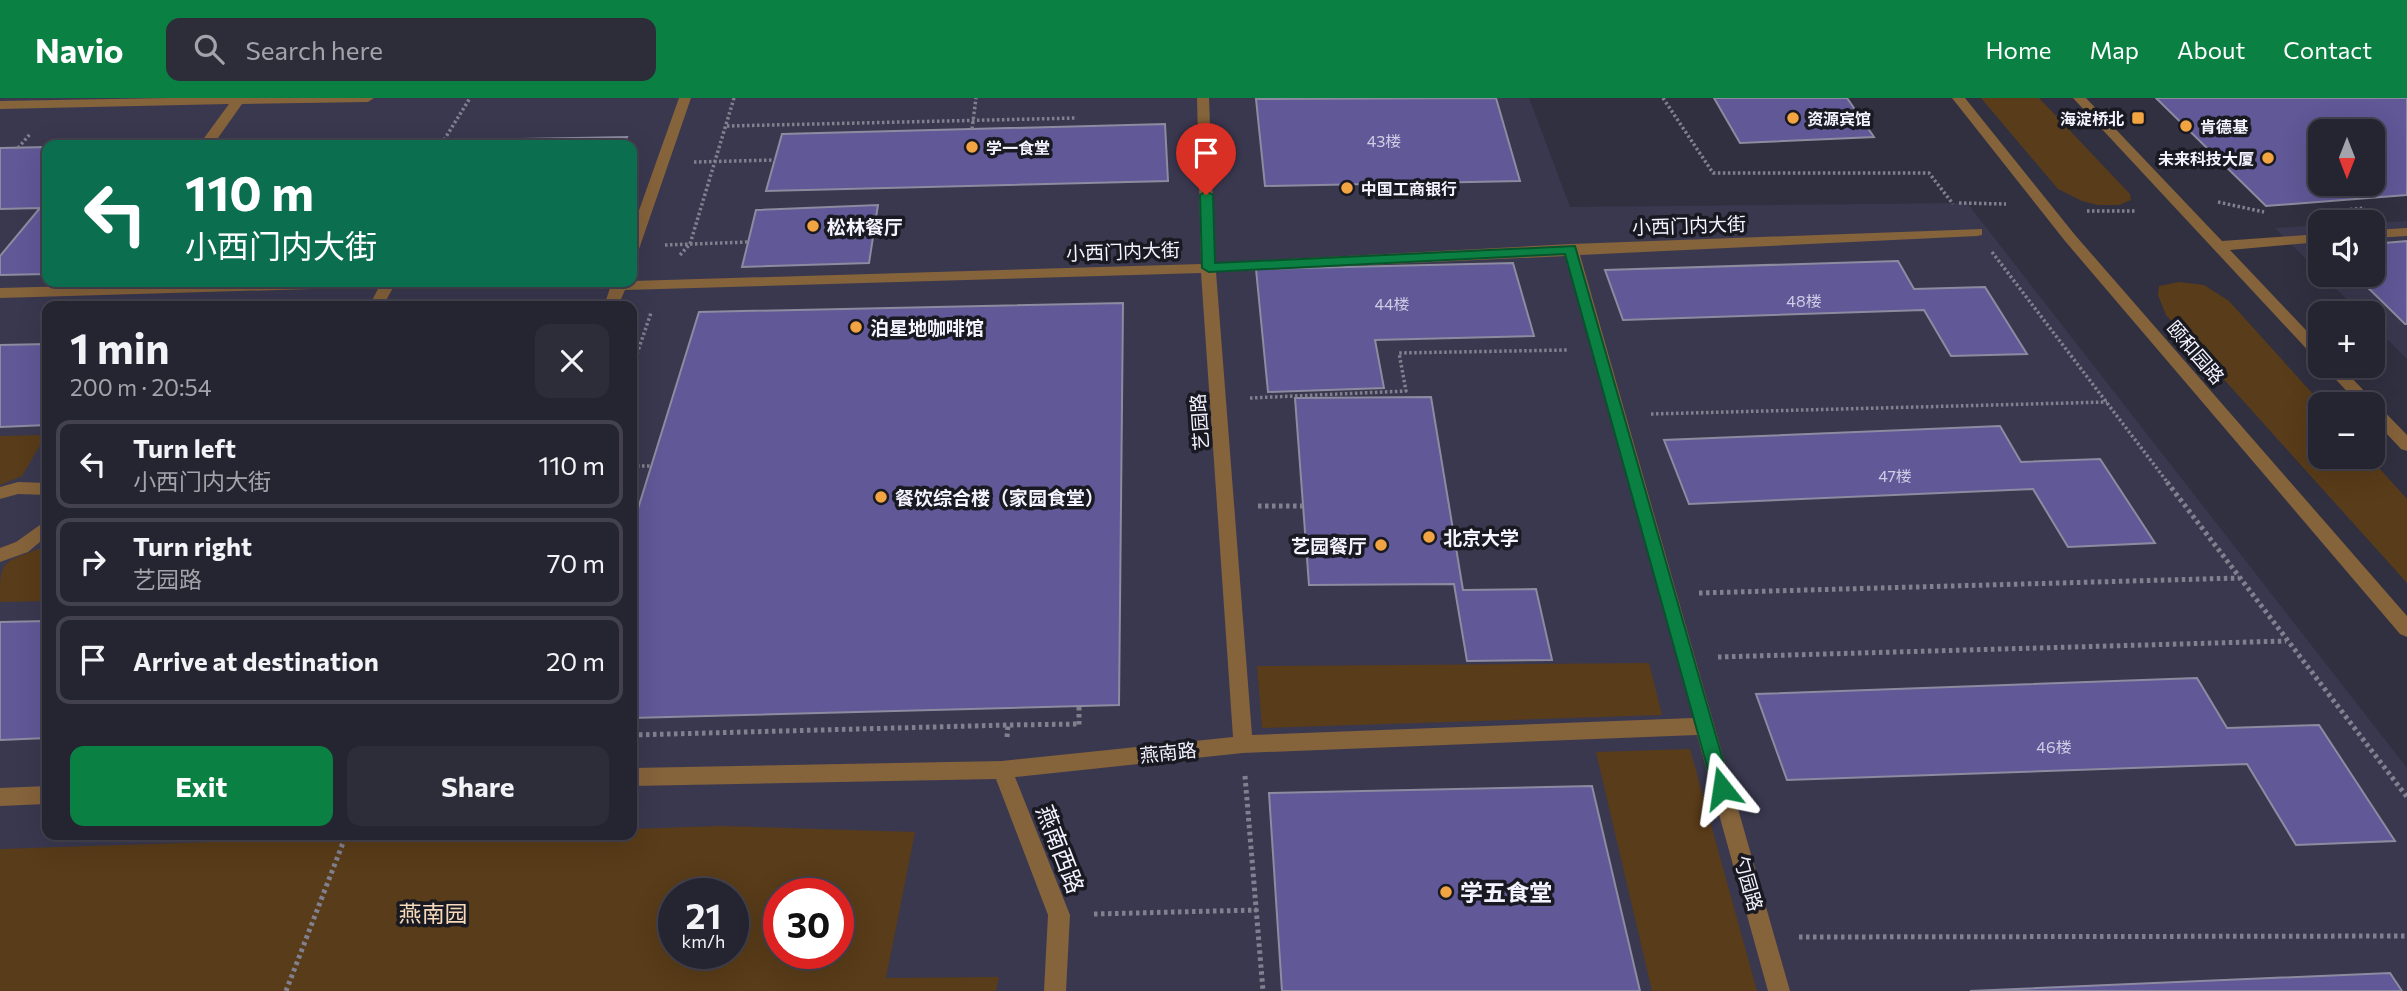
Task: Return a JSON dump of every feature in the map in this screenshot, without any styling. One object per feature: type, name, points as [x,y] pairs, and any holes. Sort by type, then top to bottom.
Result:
[{"type":"street","points":[[0,105],[368,98]]},
{"type":"street","points":[[637,234],[685,98]]},
{"type":"street","name":"艺园路","points":[[1203,98],[1209,268],[1242,744]]},
{"type":"street","name":"颐和园路","points":[[1958,98],[2070,238],[2407,629]]},
{"type":"street","points":[[2079,98],[2308,341]]},
{"type":"street","points":[[210,140],[239,99]]},
{"type":"street","name":"小西门内大街","points":[[637,282],[1209,268],[1977,232]]},
{"type":"street","points":[[2385,233],[2407,232]]},
{"type":"street","points":[[2217,246],[2308,239]]},
{"type":"street","name":"勺园路","points":[[1571,249],[1779,991]]},
{"type":"street","points":[[0,293],[91,287]]},
{"type":"street","points":[[2343,378],[2356,392]]},
{"type":"street","points":[[2385,422],[2407,445]]},
{"type":"street","points":[[0,493],[18,488],[42,489]]},
{"type":"street","points":[[0,555],[22,547],[42,531]]},
{"type":"street","name":"燕南路","points":[[637,778],[1002,769],[1242,744],[1705,726]]},
{"type":"street","name":"燕南西路","points":[[1002,769],[1059,915],[1055,991]]},
{"type":"street","points":[[0,797],[42,795]]},
{"type":"path","points":[[444,140],[470,98]]},
{"type":"path","points":[[690,244],[734,98]]},
{"type":"path","points":[[972,129],[976,98]]},
{"type":"path","points":[[1663,98],[1713,173],[1929,173],[1953,204]]},
{"type":"path","points":[[727,126],[1077,118]]},
{"type":"path","points":[[662,163],[775,160]]},
{"type":"path","points":[[2217,202],[2266,212]]},
{"type":"path","points":[[2082,211],[2136,211]]},
{"type":"path","points":[[1977,232],[2407,797]]},
{"type":"path","points":[[637,248],[748,242]]},
{"type":"path","points":[[1218,399],[1406,391],[1399,353],[1599,350]]},
{"type":"path","points":[[1617,415],[2108,402]]},
{"type":"path","points":[[637,467],[651,466]]},
{"type":"path","points":[[1226,506],[1303,506]]},
{"type":"path","points":[[1667,593],[2240,578]]},
{"type":"path","points":[[1685,658],[2287,641]]},
{"type":"path","points":[[637,735],[1079,724],[1079,707]]},
{"type":"path","points":[[1006,747],[1008,725]]},
{"type":"path","points":[[1242,744],[1263,991]]},
{"type":"path","points":[[286,991],[344,840]]},
{"type":"path","points":[[1059,915],[1257,910]]},
{"type":"path","points":[[1764,937],[2407,936]]},
{"type":"shaded area","name":"北京大学","points":[[0,98],[1529,98],[1570,207],[1967,203],[2407,768],[2407,991],[0,991]]},
{"type":"shaded area","points":[[2407,221],[2407,359],[2385,337],[2385,301],[2349,301],[2334,287],[2385,287],[2385,222]]},
{"type":"shaded area","points":[[2308,226],[2308,261],[2275,228]]},
{"type":"green space","points":[[1981,98],[2039,98],[2130,194],[2131,200],[2119,205],[2098,205],[2082,201],[2058,189]]},
{"type":"green space","points":[[2179,282],[2204,285],[2229,301],[2311,392],[2308,392],[2308,469],[2380,469],[2407,499],[2407,583],[2166,315],[2158,295],[2159,286]]},
{"type":"green space","points":[[42,435],[42,442],[22,476],[0,485],[0,436]]},
{"type":"green space","points":[[42,547],[42,601],[0,602],[3,569],[12,560]]},
{"type":"green space","points":[[1649,663],[1662,715],[1262,728],[1257,666]]},
{"type":"green space","points":[[1690,749],[1757,991],[1652,991],[1596,752]]},
{"type":"green space","name":"燕南园","points":[[720,826],[915,832],[886,978],[999,977],[996,991],[0,991],[0,849],[274,840],[637,840],[637,829]]},
{"type":"building","points":[[1496,98],[1520,181],[1265,186],[1256,99]]},
{"type":"building","name":"资源宾馆","points":[[1714,98],[1847,98],[1874,137],[1740,143]]},
{"type":"building","name":"未来科技大厦","points":[[2156,98],[2407,98],[2407,195],[2266,206]]},
{"type":"building","name":"学一食堂","points":[[1165,124],[1168,181],[766,191],[782,134]]},
{"type":"building","points":[[627,137],[626,140],[466,140]]},
{"type":"building","points":[[42,147],[42,274],[0,275],[0,256],[40,208],[0,209],[0,148]]},
{"type":"building","name":"松林餐厅","points":[[878,205],[869,263],[742,267],[756,210]]},
{"type":"building","points":[[2407,241],[2407,324],[2367,287],[2385,287],[2385,243]]},
{"type":"building","points":[[1898,261],[1914,289],[1985,287],[2027,354],[1951,356],[1924,310],[1623,320],[1605,270]]},
{"type":"building","points":[[1513,263],[1534,336],[1375,340],[1384,388],[1268,392],[1256,269]]},
{"type":"building","name":"餐饮综合楼（家园食堂）","points":[[1123,303],[1119,705],[637,718],[637,512],[699,312]]},
{"type":"building","points":[[42,344],[42,425],[0,427],[0,345]]},
{"type":"building","name":"艺园餐厅","points":[[1431,397],[1463,590],[1536,589],[1552,660],[1467,661],[1454,584],[1309,585],[1295,398]]},
{"type":"building","points":[[2000,426],[2021,462],[2100,459],[2155,543],[2068,547],[2033,489],[1689,504],[1664,440]]},
{"type":"building","points":[[42,621],[42,738],[0,740],[0,622]]},
{"type":"building","points":[[2197,678],[2227,728],[2319,725],[2395,841],[2296,845],[2247,764],[1787,780],[1756,694]]},
{"type":"building","name":"学五食堂","points":[[1592,786],[1640,991],[1282,991],[1269,793]]},
{"type":"building","points":[[2390,973],[2402,991],[1970,991]]},
{"type":"place","name":"资源宾馆","points":[[1793,118]]},
{"type":"place","name":"海淀桥北","points":[[2138,118]]},
{"type":"place","name":"肯德基","points":[[2186,126]]},
{"type":"place","name":"学一食堂","points":[[972,147]]},
{"type":"place","name":"未来科技大厦","points":[[2268,158]]},
{"type":"place","name":"中国工商银行","points":[[1347,188]]},
{"type":"place","name":"松林餐厅","points":[[813,226]]},
{"type":"place","name":"泊星地咖啡馆","points":[[856,327]]},
{"type":"place","name":"餐饮综合楼（家园食堂）","points":[[881,497]]},
{"type":"place","name":"北京大学","points":[[1429,537]]},
{"type":"place","name":"艺园餐厅","points":[[1381,545]]},
{"type":"place","name":"学五食堂","points":[[1446,892]]},
{"type":"route","points":[[1206,195],[1209,268],[1571,249],[1722,788]]}]
